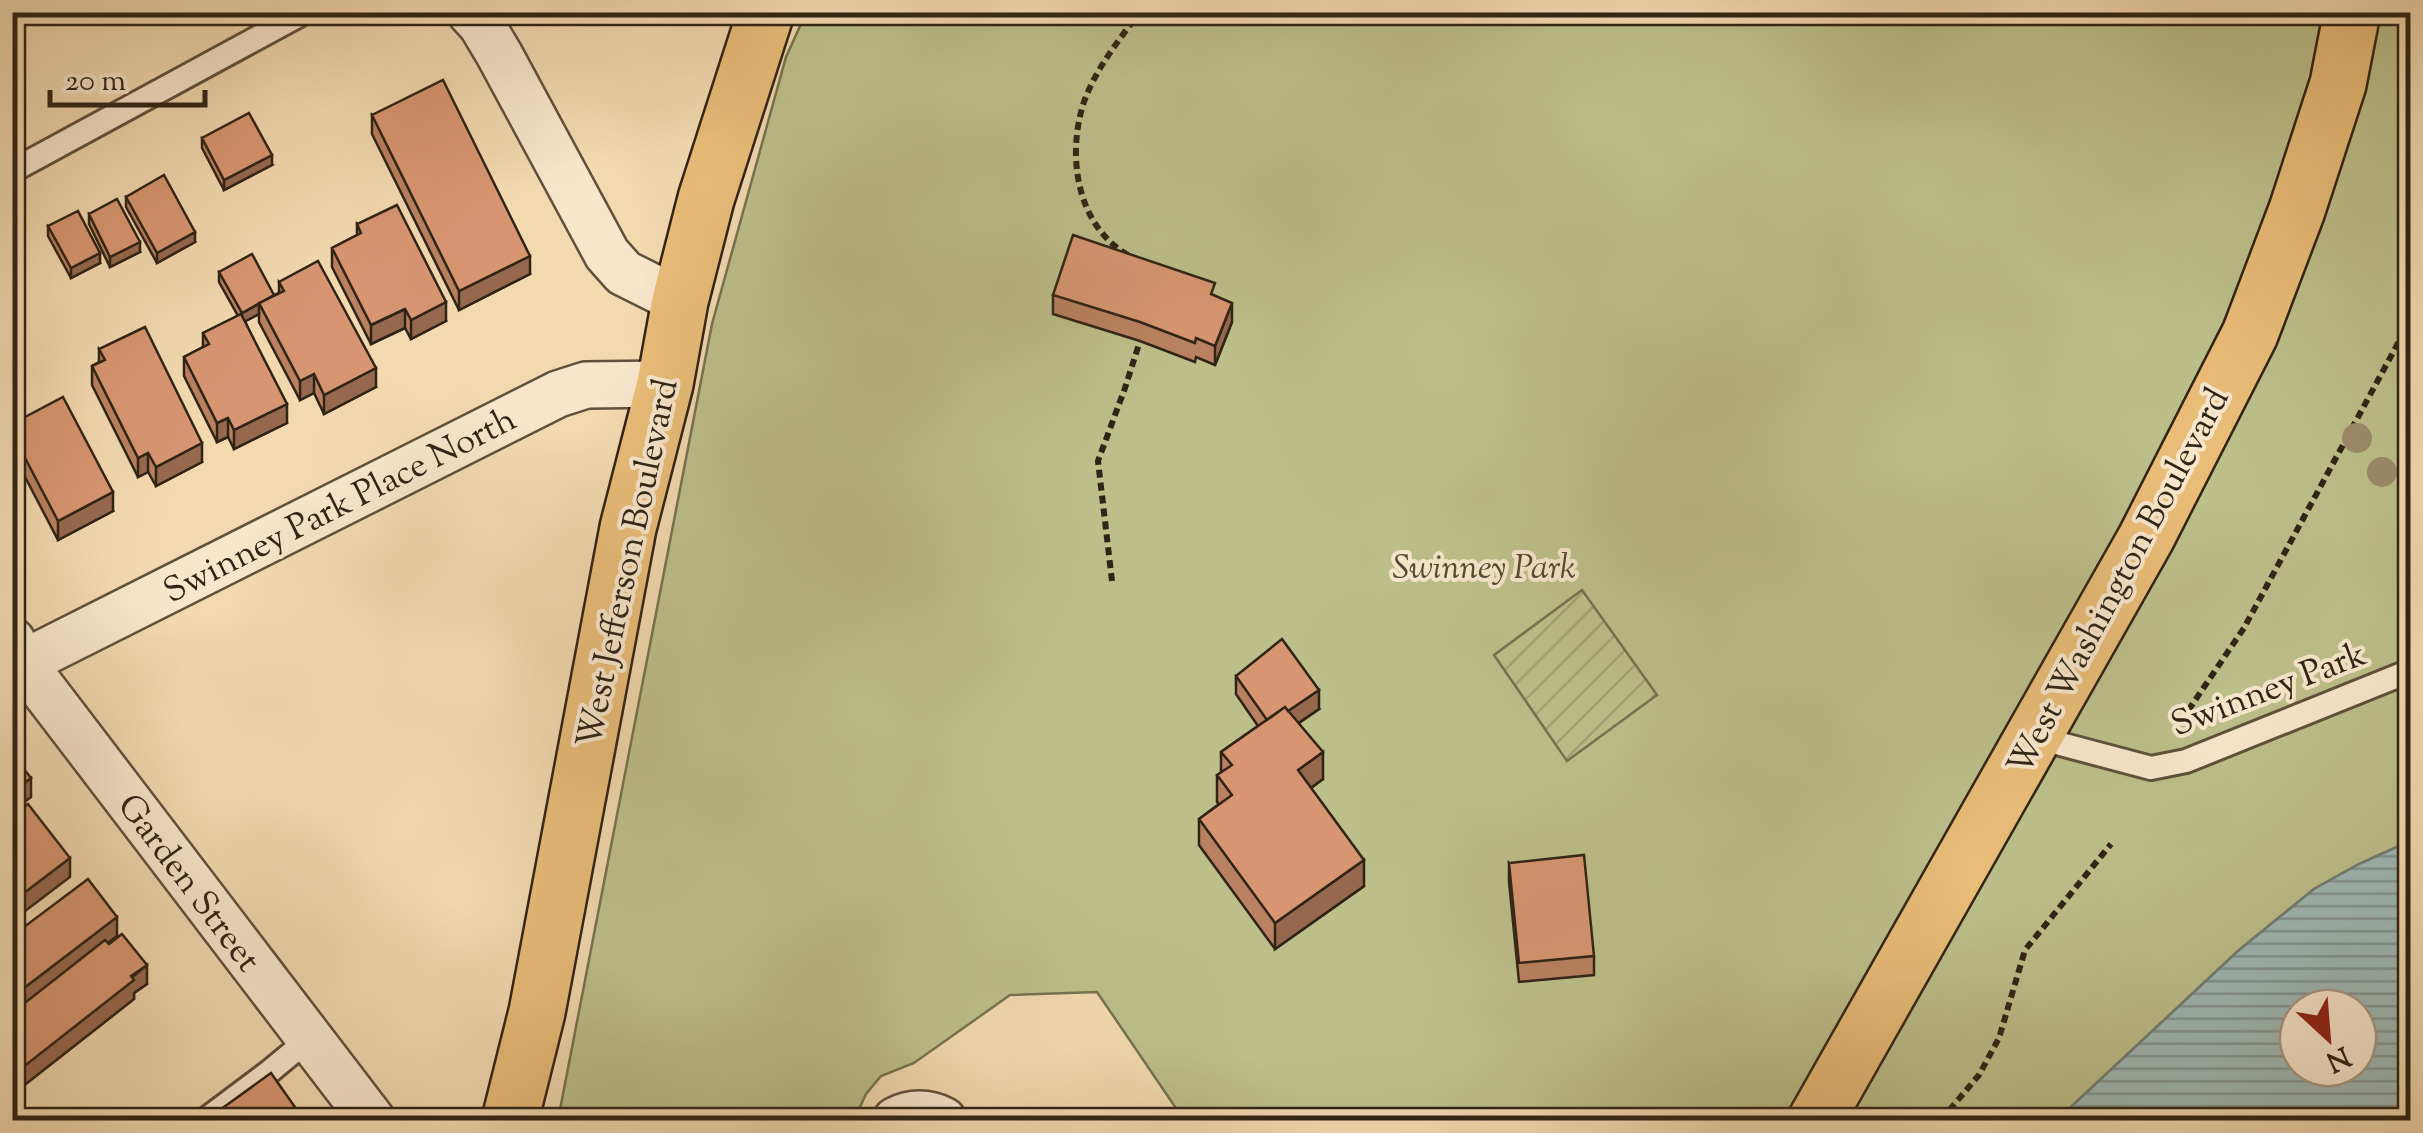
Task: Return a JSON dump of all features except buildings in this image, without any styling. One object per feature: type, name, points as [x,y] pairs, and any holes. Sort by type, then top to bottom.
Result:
[{"type":"main road","name":"West Jefferson Boulevard","points":[[510,1120],[537,1012],[628,528],[665,384],[680,301],[706,199],[766,12]]},
{"type":"main road","name":"West Washington Boulevard","points":[[1816,1120],[2146,538],[2250,334],[2297,210],[2338,84],[2352,12]]},
{"type":"street","points":[[470,12],[499,54],[606,254],[624,273],[680,301]]},
{"type":"street","name":"Swinney Park Place North","points":[[18,652],[558,394],[586,385],[665,384]]},
{"type":"street","name":"Garden Street","points":[[18,652],[372,1120]]},
{"type":"street","points":[[896,1120],[920,1114],[943,1120]]},
{"type":"lane","points":[[12,171],[305,12]]},
{"type":"lane","name":"Swinney Park","points":[[2034,737],[2151,768],[2186,761],[2410,670]]},
{"type":"lane","points":[[205,1120],[310,1038]]},
{"type":"path","points":[[1136,260],[1105,238],[1089,214],[1078,185],[1076,148],[1081,110],[1106,56],[1140,12]]},
{"type":"path","points":[[1242,12],[1245,25]]},
{"type":"path","points":[[2180,722],[2244,628],[2410,315]]},
{"type":"path","points":[[1112,581],[1098,461],[1140,341]]},
{"type":"path","points":[[1941,1120],[1978,1074],[1999,1038],[2025,950],[2111,844]]},
{"type":"green space","name":"Swinney Park","points":[[806,13],[2410,13],[2410,841],[2314,889],[2238,951],[2057,1120],[1184,1120],[1097,992],[1010,995],[914,1063],[881,1076],[866,1094],[854,1120],[558,1120],[712,324],[786,57]]},
{"type":"green space","points":[[1582,590],[1657,695],[1567,761],[1494,655]]},
{"type":"water","points":[[2410,841],[2410,1120],[2057,1120],[2238,951],[2314,889]]}]
